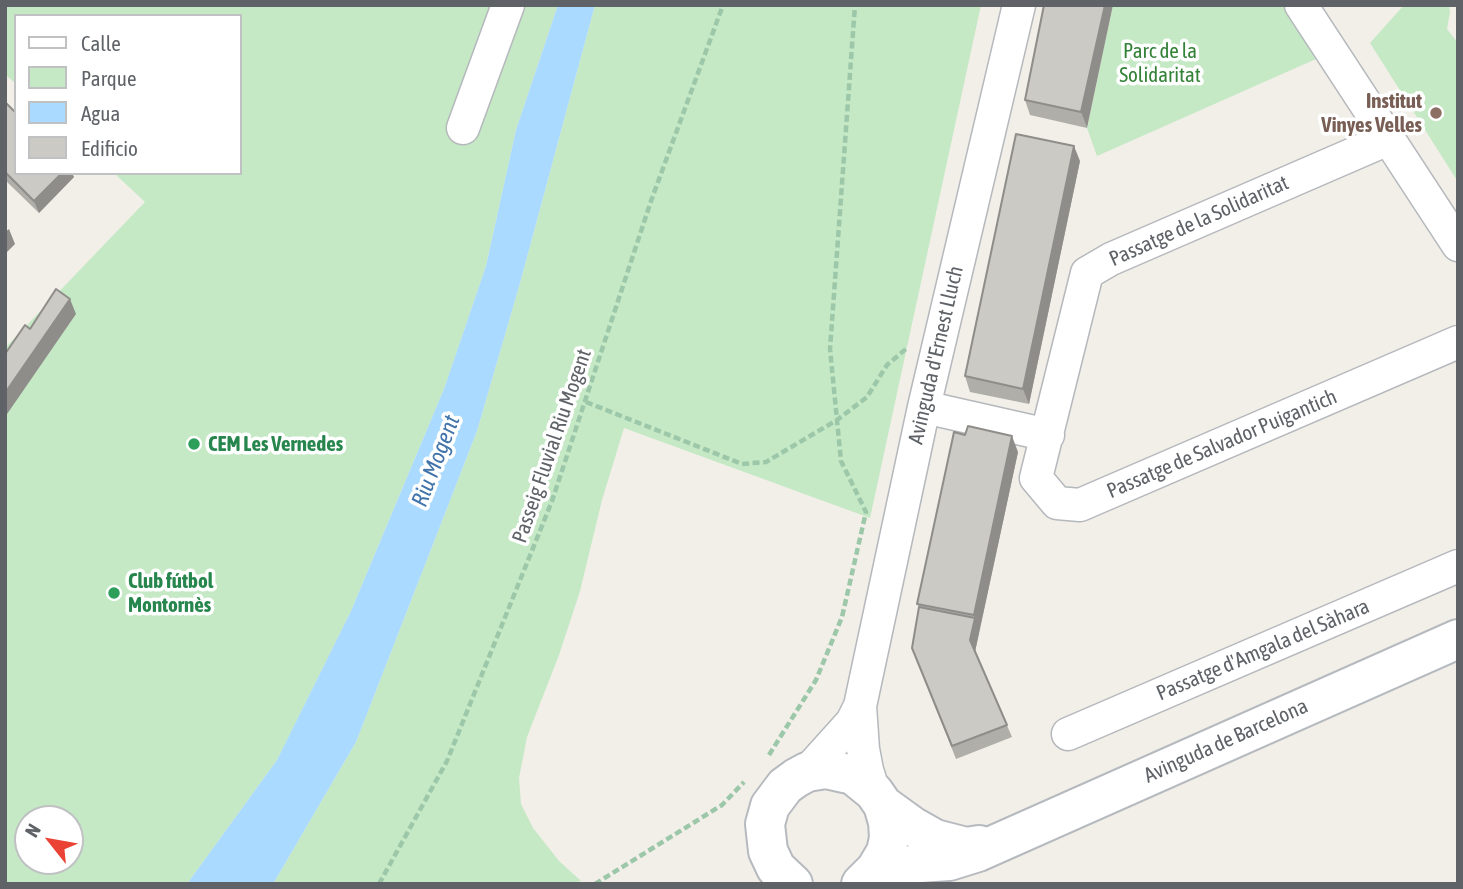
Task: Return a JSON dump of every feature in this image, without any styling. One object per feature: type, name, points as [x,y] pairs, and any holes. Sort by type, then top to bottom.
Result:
[{"type":"street","points":[[463,128],[508,5]]},
{"type":"street","name":"Avinguda d'Ernest Lluch","points":[[860,706],[936,354],[1019,5]]},
{"type":"street","points":[[1301,5],[1458,245]]},
{"type":"street","name":"Passatge de la Solidaritat","points":[[1048,435],[1087,273],[1111,259],[1388,139]]},
{"type":"street","name":"Passatge de Salvador Puigantich","points":[[1048,435],[1036,478],[1057,503],[1080,505],[1458,342]]},
{"type":"street","points":[[924,407],[1048,435]]},
{"type":"street","name":"Passatge d'Amgala del Sàhara","points":[[1068,734],[1458,566]]},
{"type":"street","name":"Avinguda de Barcelona","points":[[862,884],[894,869],[920,863],[949,861],[978,852],[995,842],[1458,639]]},
{"type":"street","points":[[756,884],[770,806],[785,786],[807,772],[852,722],[860,706]]},
{"type":"street","points":[[860,706],[867,771],[888,822],[889,838],[886,852],[876,869],[862,884]]},
{"type":"street","points":[[807,772],[826,769],[853,775],[912,826],[935,839],[966,846],[995,842]]},
{"type":"street","points":[[765,837],[776,868],[793,884]]},
{"type":"path","name":"Passeig Fluvial Riu Mogent","points":[[379,884],[447,761],[552,501],[651,201],[723,5]]},
{"type":"path","points":[[765,762],[816,680],[842,617],[866,512],[841,461],[830,349],[855,5]]},
{"type":"path","points":[[586,402],[743,464],[766,461],[836,420],[867,397],[887,365],[907,348],[936,354]]},
{"type":"path","points":[[595,884],[722,804],[748,779]]},
{"type":"green space","name":"CEM Les Vernedes","points":[[5,5],[558,5],[516,130],[486,266],[444,389],[351,611],[277,760],[187,884],[5,884],[5,348],[145,202],[116,175],[242,175],[242,14],[14,14],[14,82],[5,74]]},
{"type":"green space","points":[[595,5],[981,5],[870,518],[624,428],[602,500],[580,591],[527,737],[519,778],[521,804],[533,828],[559,861],[581,881],[568,884],[273,884],[356,742],[477,431]]},
{"type":"green space","name":"Parc de la Solidaritat","points":[[1113,5],[1293,5],[1325,55],[1097,156],[1087,128]]},
{"type":"green space","name":"Institut Vinyes Velles","points":[[1404,5],[1449,5],[1447,29],[1458,43],[1458,182],[1370,43]]},
{"type":"water","name":"Riu Mogent","points":[[558,5],[595,5],[477,431],[356,742],[273,884],[187,884],[277,760],[351,611],[444,389],[486,266],[516,130]]},
{"type":"building","points":[[1044,5],[1105,5],[1081,112],[1025,100]]},
{"type":"building","points":[[5,102],[14,111],[14,175],[60,175],[34,201],[5,172]]},
{"type":"building","points":[[1016,134],[1074,146],[1023,389],[965,376]]},
{"type":"building","points":[[56,289],[70,299],[5,393],[5,354],[25,325],[30,329]]},
{"type":"building","points":[[968,426],[1012,436],[974,615],[917,604],[954,432],[965,435]]},
{"type":"building","points":[[919,607],[975,618],[970,640],[1007,725],[952,746],[912,648]]},
{"type":"place","name":"Institut Vinyes Velles","points":[[1436,113]]},
{"type":"place","name":"CEM Les Vernedes","points":[[194,444]]},
{"type":"place","name":"Club fútbol Montornès","points":[[114,593]]}]
